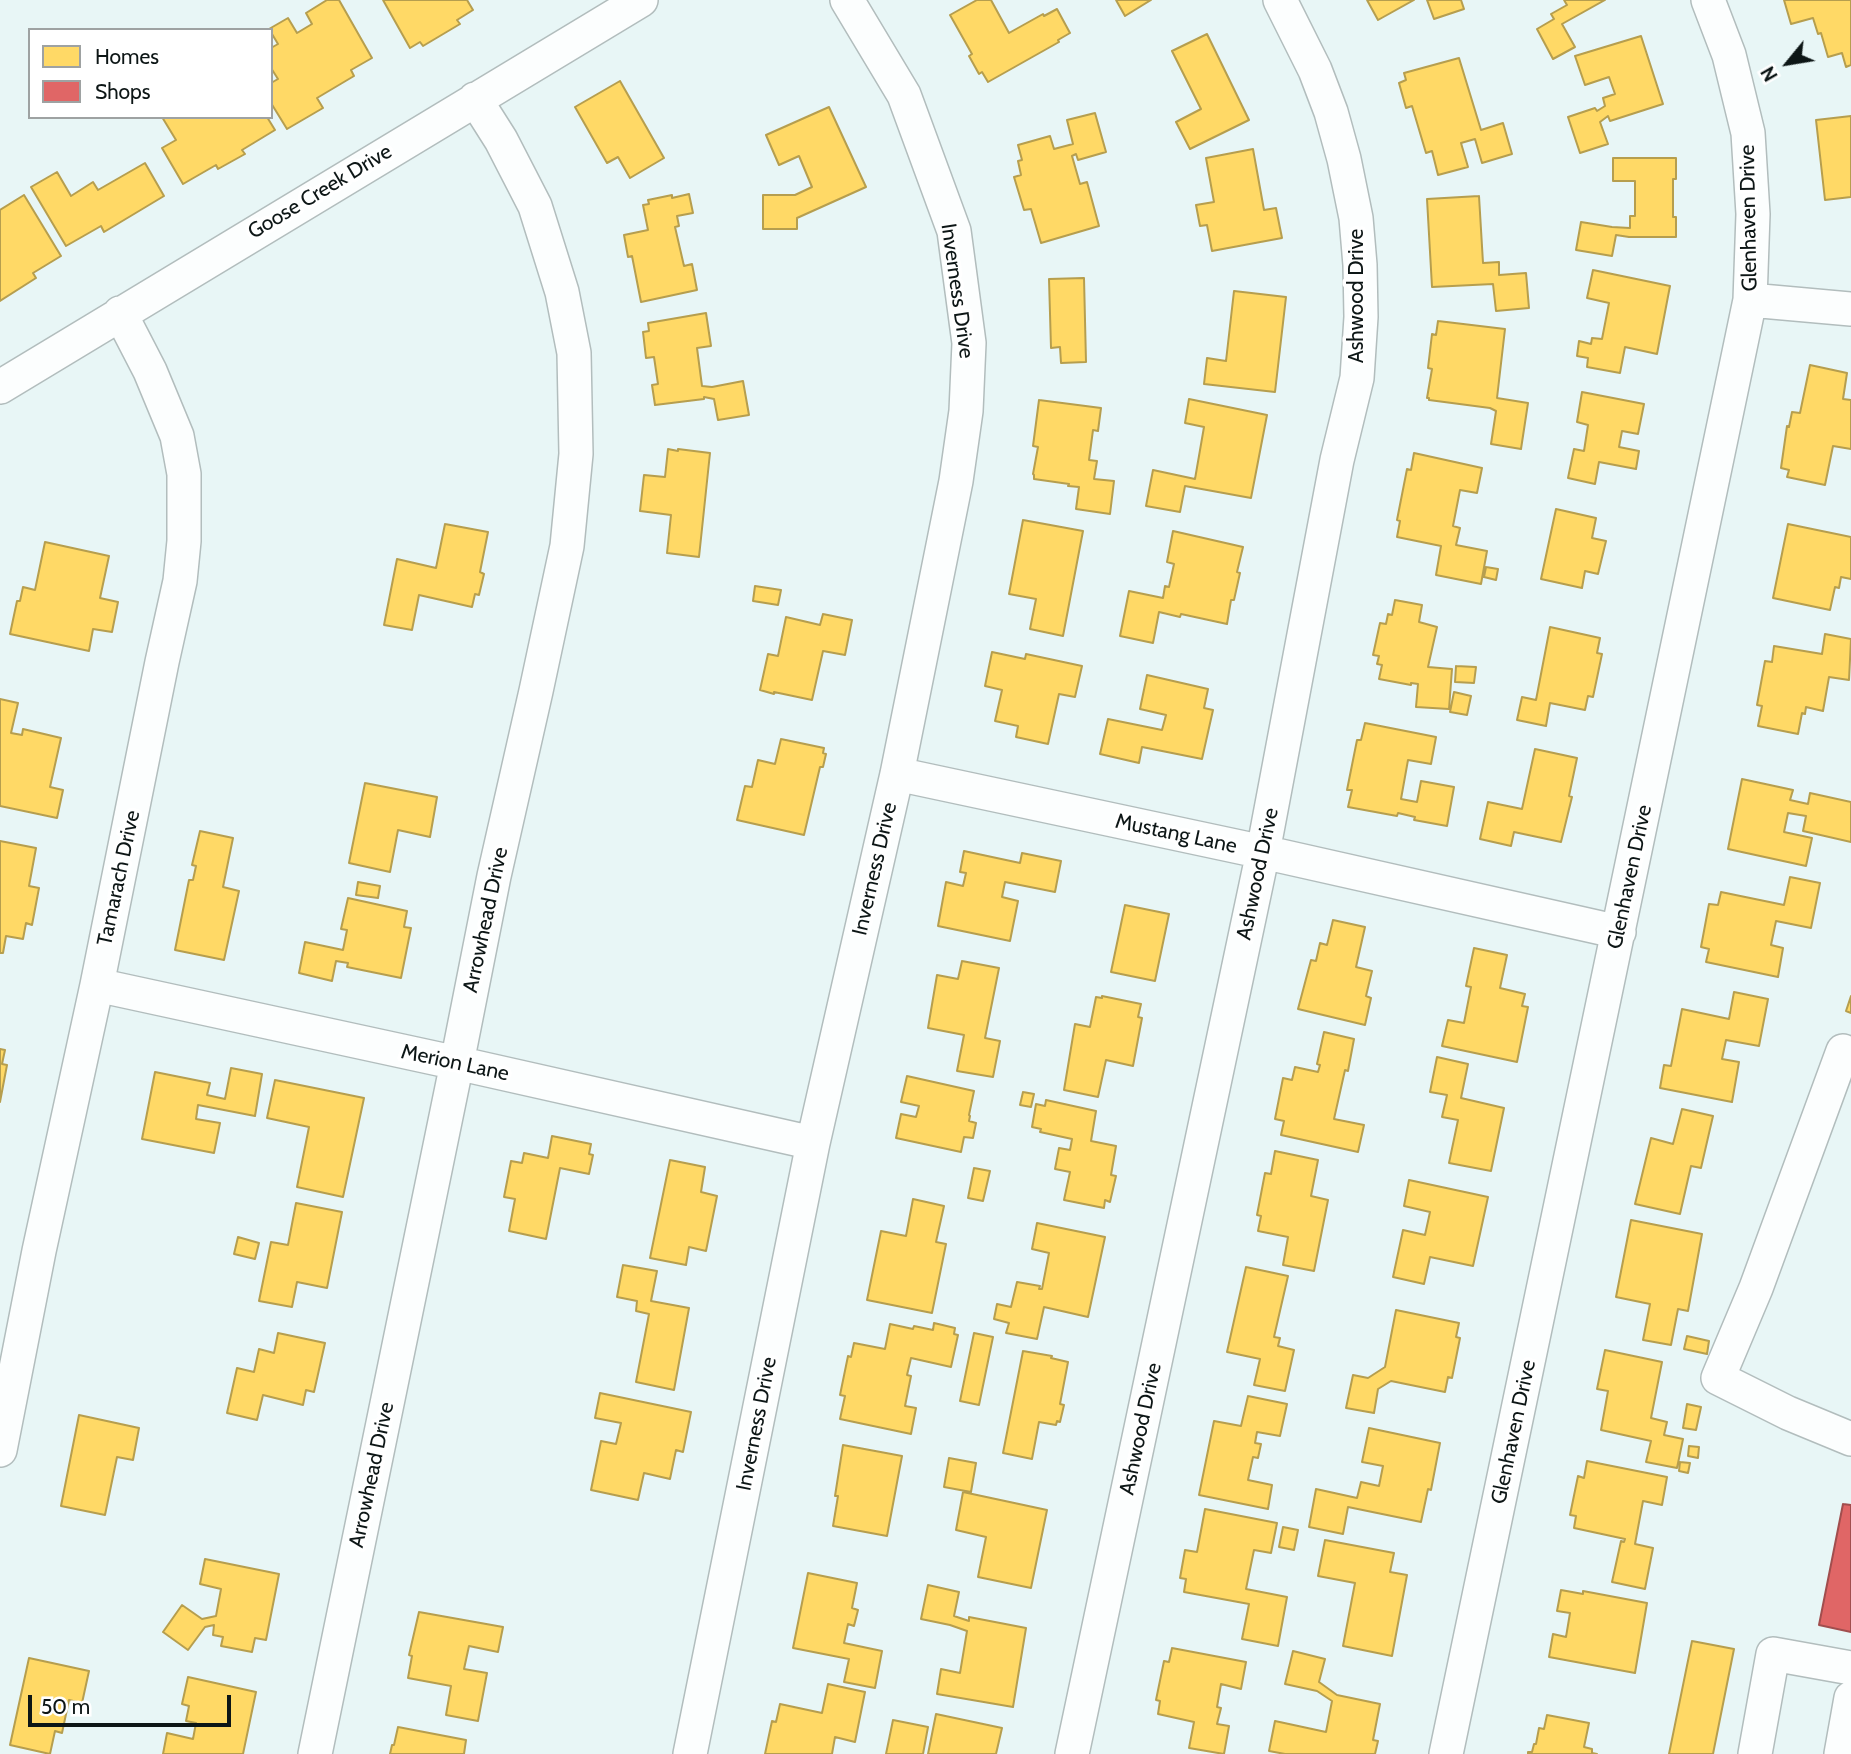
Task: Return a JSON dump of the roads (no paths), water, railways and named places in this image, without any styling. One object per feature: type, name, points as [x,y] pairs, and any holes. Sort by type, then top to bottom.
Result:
[{"type":"street","name":"Goose Creek Drive","points":[[0,387],[641,0]]},
{"type":"street","name":"Inverness Drive","points":[[690,1754],[813,1143],[897,774],[957,481],[966,411],[969,343],[954,232],[904,95],[847,0]]},
{"type":"street","name":"Ashwood Drive","points":[[1072,1754],[1263,852],[1337,460],[1357,378],[1361,317],[1360,265],[1356,218],[1344,159],[1331,112],[1315,70],[1280,0]]},
{"type":"street","name":"Glenhaven Drive","points":[[1446,1754],[1750,300],[1752,214],[1748,133],[1729,55],[1708,0]]},
{"type":"street","name":"Arrowhead Drive","points":[[315,1754],[494,876],[567,546],[576,454],[574,353],[562,292],[535,206],[500,139],[475,99]]},
{"type":"street","points":[[1750,300],[1851,309]]},
{"type":"street","name":"Tamarach Drive","points":[[0,1450],[39,1251],[180,582],[184,541],[184,474],[177,436],[150,371],[120,313]]},
{"type":"street","name":"Mustang Lane","points":[[897,774],[1619,932]]},
{"type":"street","name":"Merion Lane","points":[[97,985],[813,1143]]},
{"type":"street","points":[[1851,1054],[1843,1051],[1756,1288],[1718,1378],[1788,1413],[1851,1439]]},
{"type":"street","points":[[1755,1754],[1773,1654],[1851,1668]]},
{"type":"street","points":[[1841,1754],[1851,1699]]}]
